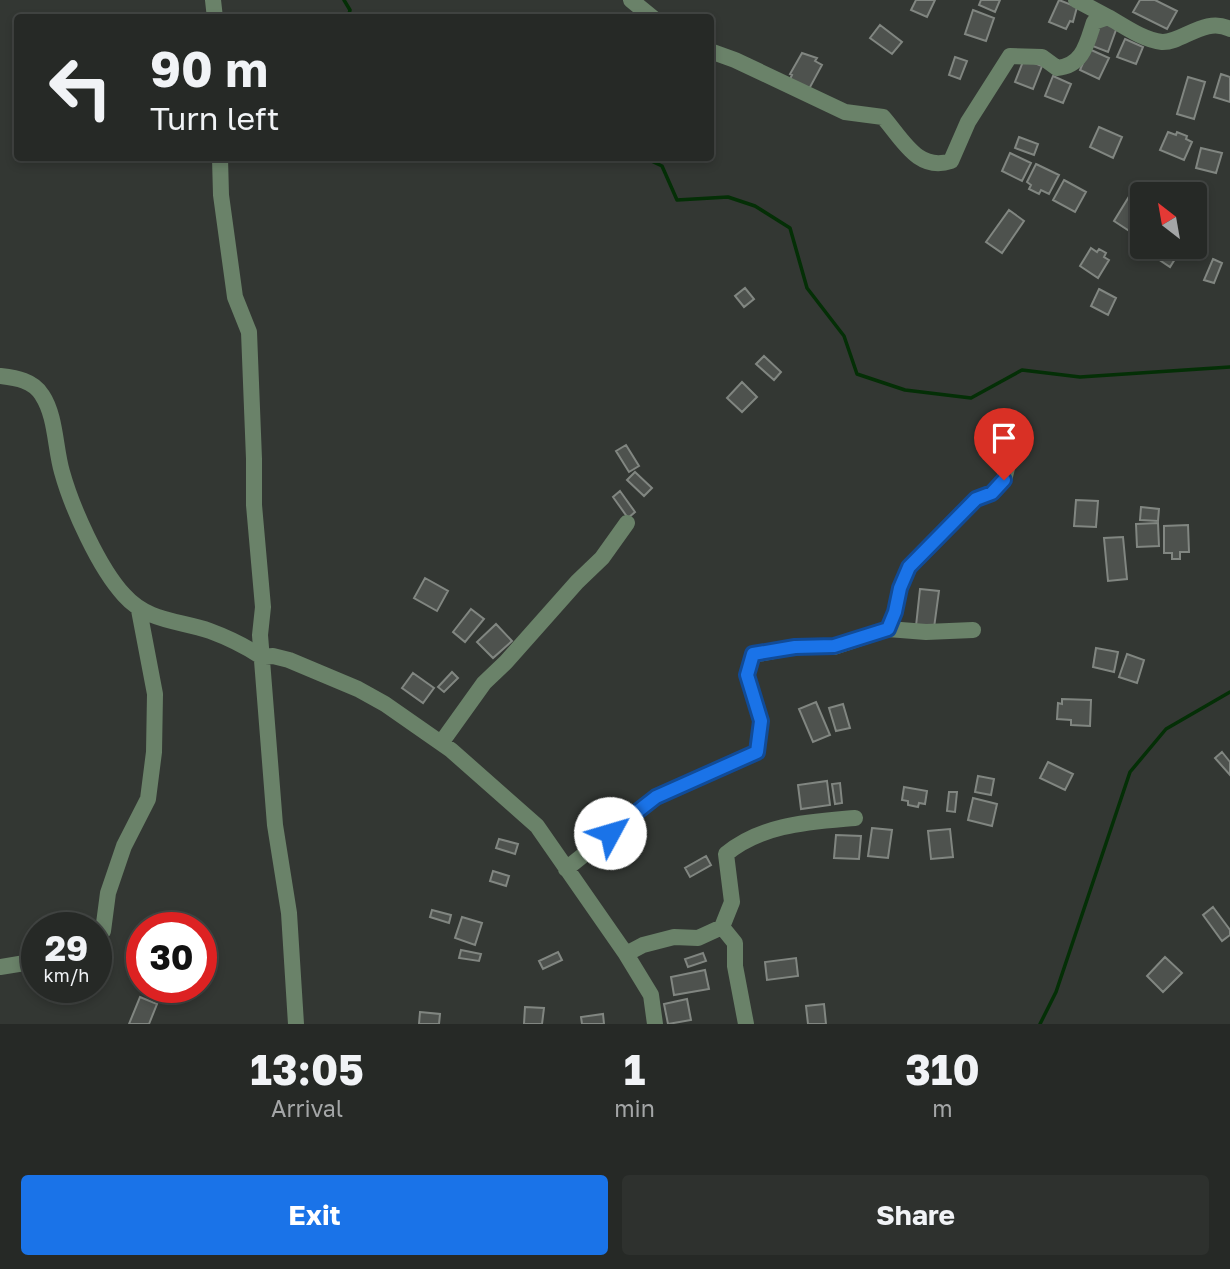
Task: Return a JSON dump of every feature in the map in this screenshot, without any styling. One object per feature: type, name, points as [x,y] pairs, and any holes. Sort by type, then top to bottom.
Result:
[{"type":"street","points":[[631,0],[648,14]]},
{"type":"street","points":[[1076,0],[1142,36],[1165,42],[1194,30],[1221,25],[1230,29]]},
{"type":"street","points":[[714,52],[845,112],[883,117],[922,162],[939,165],[951,161],[968,122],[1010,56],[1042,57],[1058,68],[1069,67],[1083,53],[1094,22],[1108,17]]},
{"type":"street","points":[[220,161],[221,195],[235,297],[249,332],[254,505],[263,607],[260,635],[275,825],[289,913],[296,1024]]},
{"type":"street","points":[[0,376],[25,381],[42,394],[48,407],[62,473],[78,512],[107,575],[139,610],[158,619],[209,631],[238,642],[262,657],[273,656],[289,660],[358,689],[385,704],[441,743],[537,826],[626,954],[650,995],[655,1024]]},
{"type":"street","points":[[888,629],[909,567],[976,499],[992,493],[1004,480],[1010,456],[1020,434]]},
{"type":"street","points":[[441,743],[484,683],[577,582],[603,558],[627,523]]},
{"type":"street","points":[[106,912],[108,893],[124,846],[148,799],[154,752],[155,694],[139,610]]},
{"type":"street","points":[[566,869],[656,797],[757,752],[761,721],[747,675],[753,654],[795,647],[834,646],[888,629],[926,632],[973,630]]},
{"type":"street","points":[[626,954],[643,945],[674,937],[698,938],[722,927],[732,902],[726,854],[739,844],[778,827],[855,818]]},
{"type":"street","points":[[722,927],[735,943],[735,965],[746,1024]]},
{"type":"street","points":[[0,967],[21,964]]},
{"type":"building","points":[[916,0],[935,0],[927,17],[911,10]]},
{"type":"building","points":[[981,0],[1000,0],[995,12],[979,5]]},
{"type":"building","points":[[1059,0],[1077,7],[1073,22],[1070,21],[1066,29],[1049,22]]},
{"type":"building","points":[[1140,0],[1155,0],[1177,11],[1167,29],[1133,12]]},
{"type":"building","points":[[973,10],[994,18],[986,41],[965,34]]},
{"type":"building","points":[[1100,21],[1117,27],[1108,52],[1090,45]]},
{"type":"building","points":[[880,25],[902,42],[892,54],[870,38]]},
{"type":"building","points":[[1125,39],[1143,47],[1136,64],[1117,57]]},
{"type":"building","points":[[1089,49],[1109,58],[1099,79],[1080,70]]},
{"type":"building","points":[[802,53],[817,58],[815,61],[822,65],[809,89],[790,79]]},
{"type":"building","points":[[955,57],[967,61],[960,79],[949,75]]},
{"type":"building","points":[[1024,59],[1042,66],[1033,89],[1015,82]]},
{"type":"building","points":[[1221,74],[1230,77],[1230,102],[1214,97]]},
{"type":"building","points":[[1053,76],[1071,84],[1063,103],[1045,96]]},
{"type":"building","points":[[1188,77],[1205,82],[1194,119],[1177,114]]},
{"type":"building","points":[[1099,127],[1122,137],[1113,158],[1090,147]]},
{"type":"building","points":[[1168,132],[1187,136],[1186,139],[1192,142],[1184,160],[1160,150]]},
{"type":"building","points":[[1019,137],[1038,144],[1034,155],[1015,148]]},
{"type":"building","points":[[1201,148],[1222,153],[1216,173],[1196,168]]},
{"type":"building","points":[[1010,153],[1031,163],[1022,181],[1002,171]]},
{"type":"building","points":[[1036,164],[1059,175],[1049,194],[1041,190],[1039,194],[1029,189],[1031,185],[1027,182]]},
{"type":"building","points":[[1064,180],[1086,192],[1075,212],[1053,200]]},
{"type":"building","points":[[1130,195],[1130,231],[1114,221]]},
{"type":"building","points":[[1009,210],[1024,221],[1002,253],[986,242]]},
{"type":"building","points":[[1091,248],[1106,253],[1104,257],[1109,260],[1098,278],[1080,266]]},
{"type":"building","points":[[1158,259],[1175,259],[1170,267]]},
{"type":"building","points":[[1213,259],[1222,263],[1214,283],[1204,280]]},
{"type":"building","points":[[745,288],[754,299],[744,307],[735,296]]},
{"type":"building","points":[[1099,289],[1116,298],[1108,315],[1091,306]]},
{"type":"building","points":[[764,356],[781,372],[774,380],[756,364]]},
{"type":"building","points":[[742,382],[757,397],[742,412],[727,398]]},
{"type":"building","points":[[626,445],[639,466],[629,472],[616,451]]},
{"type":"building","points":[[635,472],[652,488],[644,496],[627,480]]},
{"type":"building","points":[[620,491],[635,512],[628,518],[613,497]]},
{"type":"building","points":[[1076,500],[1098,501],[1096,527],[1074,526]]},
{"type":"building","points":[[1141,507],[1159,509],[1158,521],[1140,520]]},
{"type":"building","points":[[1158,523],[1159,546],[1137,547],[1136,524]]},
{"type":"building","points":[[1188,525],[1189,552],[1180,552],[1180,559],[1172,559],[1172,553],[1164,553],[1164,526]]},
{"type":"building","points":[[1123,537],[1127,579],[1108,581],[1104,538]]},
{"type":"building","points":[[425,578],[448,591],[437,611],[414,598]]},
{"type":"building","points":[[920,589],[939,591],[934,628],[916,626]]},
{"type":"building","points":[[471,609],[484,619],[465,642],[453,632]]},
{"type":"building","points":[[496,624],[512,641],[493,658],[477,642]]},
{"type":"building","points":[[1096,648],[1118,652],[1114,672],[1093,667]]},
{"type":"building","points":[[1127,654],[1144,660],[1137,683],[1119,677]]},
{"type":"building","points":[[452,672],[458,678],[444,692],[438,687]]},
{"type":"building","points":[[413,673],[434,688],[423,703],[402,688]]},
{"type":"building","points":[[1062,699],[1091,700],[1090,726],[1071,725],[1071,720],[1057,719],[1058,703],[1062,704]]},
{"type":"building","points":[[816,702],[830,735],[813,742],[799,709]]},
{"type":"building","points":[[843,704],[850,728],[836,731],[829,708]]},
{"type":"building","points":[[1222,752],[1230,762],[1230,775],[1215,758]]},
{"type":"building","points":[[1048,762],[1073,774],[1065,790],[1040,778]]},
{"type":"building","points":[[978,776],[994,779],[991,795],[975,792]]},
{"type":"building","points":[[827,781],[830,805],[801,809],[798,785]]},
{"type":"building","points":[[840,783],[842,803],[835,804],[832,784]]},
{"type":"building","points":[[904,787],[927,791],[925,804],[919,803],[918,807],[908,805],[908,801],[902,800]]},
{"type":"building","points":[[949,792],[957,792],[955,812],[947,811]]},
{"type":"building","points":[[973,798],[997,804],[992,826],[968,820]]},
{"type":"building","points":[[872,828],[892,830],[888,858],[868,856]]},
{"type":"building","points":[[950,829],[953,857],[931,859],[928,831]]},
{"type":"building","points":[[836,835],[861,836],[859,859],[834,858]]},
{"type":"building","points":[[499,839],[518,844],[515,854],[496,848]]},
{"type":"building","points":[[706,856],[711,865],[690,877],[685,868]]},
{"type":"building","points":[[493,871],[509,876],[506,886],[490,881]]},
{"type":"building","points":[[1213,907],[1230,930],[1230,935],[1222,941],[1203,915]]},
{"type":"building","points":[[432,910],[451,915],[449,923],[430,917]]},
{"type":"building","points":[[462,917],[482,923],[475,945],[455,938]]},
{"type":"building","points":[[461,950],[481,954],[479,961],[459,958]]},
{"type":"building","points":[[558,952],[562,960],[543,969],[539,961]]},
{"type":"building","points":[[703,953],[706,961],[688,967],[685,959]]},
{"type":"building","points":[[1165,957],[1182,973],[1163,992],[1147,976]]},
{"type":"building","points":[[796,958],[798,976],[767,980],[765,962]]},
{"type":"building","points":[[705,970],[709,989],[674,995],[671,977]]},
{"type":"building","points":[[687,999],[691,1020],[668,1024],[664,1004]]},
{"type":"building","points":[[138,1003],[157,1004],[149,1024],[129,1024]]},
{"type":"building","points":[[824,1004],[826,1024],[808,1024],[806,1006]]},
{"type":"building","points":[[525,1007],[544,1008],[542,1024],[524,1024]]},
{"type":"building","points":[[420,1012],[440,1014],[439,1024],[419,1024]]},
{"type":"building","points":[[603,1014],[604,1024],[582,1024],[581,1017]]},
{"type":"waterway","points":[[344,0],[350,10],[349,14]]},
{"type":"waterway","points":[[651,161],[662,166],[677,200],[728,197],[755,206],[790,228],[807,288],[844,336],[857,374],[905,390],[971,398],[1022,370],[1080,377],[1230,367]]},
{"type":"waterway","points":[[1040,1024],[1056,992],[1130,772],[1166,729],[1230,692]]},
{"type":"route","points":[[610,833],[656,797],[757,752],[761,721],[747,675],[753,654],[795,647],[834,646],[888,629],[909,567],[976,499],[992,493],[1004,480]]}]
